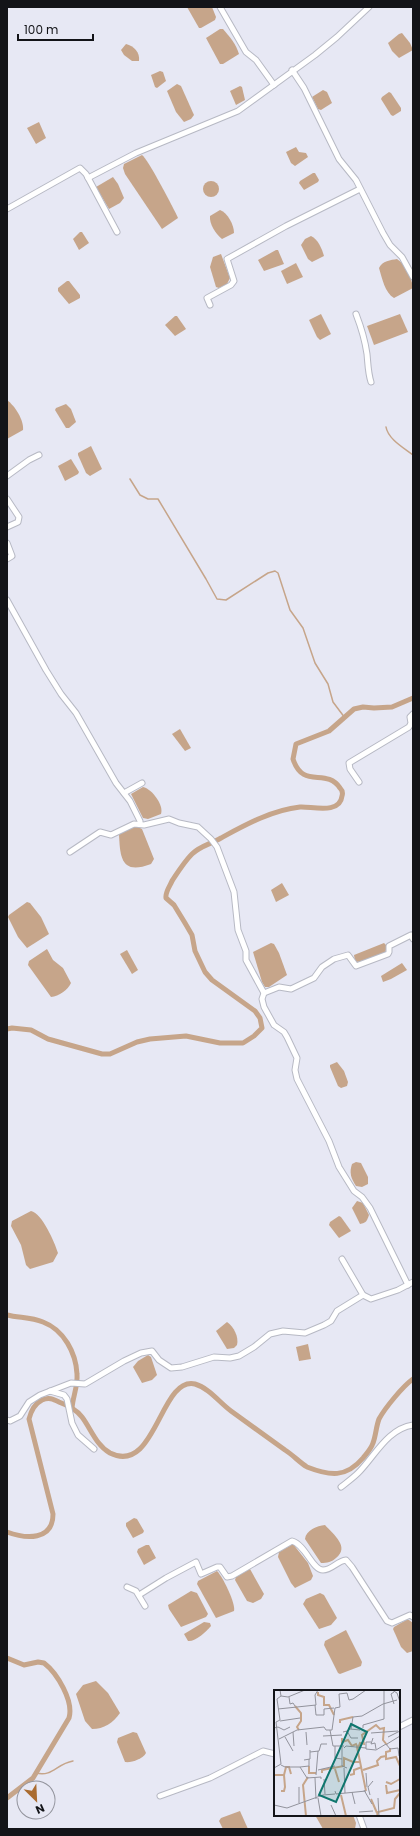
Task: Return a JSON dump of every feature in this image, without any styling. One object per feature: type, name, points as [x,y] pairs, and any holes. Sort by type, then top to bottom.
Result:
[{"type":"street","points":[[220,7],[246,52],[256,60],[274,85]]},
{"type":"street","points":[[88,178],[136,153],[238,111],[337,37],[370,7]]},
{"type":"street","points":[[292,70],[304,88],[339,159],[356,180],[390,245],[402,257],[413,277]]},
{"type":"street","points":[[7,209],[80,168],[88,178],[117,232]]},
{"type":"street","points":[[210,305],[207,298],[231,285],[234,281],[227,259],[286,226],[360,189]]},
{"type":"street","points":[[356,314],[364,338],[368,374],[371,382]]},
{"type":"street","points":[[7,476],[29,460],[39,455]]},
{"type":"street","points":[[7,499],[19,517],[18,522],[7,527]]},
{"type":"street","points":[[7,543],[12,556],[7,559]]},
{"type":"street","points":[[7,600],[60,694],[76,713],[116,783],[130,801],[140,824]]},
{"type":"street","points":[[359,782],[350,769],[349,763],[409,727],[411,723],[410,717],[413,714]]},
{"type":"street","points":[[124,793],[142,783]]},
{"type":"street","points":[[70,852],[100,832],[112,835],[134,824],[169,818],[179,823],[198,827],[217,847],[234,892],[238,930],[246,951],[246,960],[264,993],[262,999],[264,1007],[274,1025],[284,1032],[287,1037],[296,1058],[295,1070],[297,1079],[340,1167],[354,1191],[362,1197],[370,1208],[411,1283],[398,1290],[371,1299],[363,1295],[342,1259]]},
{"type":"street","points":[[264,993],[279,987],[291,989],[314,978],[322,967],[334,959],[348,955],[356,966],[388,954],[389,946],[411,935],[413,939]]},
{"type":"street","points":[[7,1420],[10,1421],[16,1418],[33,1398],[73,1383],[85,1384],[124,1361],[148,1351],[152,1351],[159,1360],[171,1368],[177,1368],[214,1357],[230,1358],[239,1356],[254,1347],[270,1334],[283,1330],[304,1333],[317,1329],[329,1322],[337,1311],[363,1295]]},
{"type":"street","points":[[50,1391],[64,1395],[69,1402],[72,1423],[78,1435],[94,1450]]},
{"type":"street","points":[[341,1487],[358,1474],[385,1441],[406,1426],[413,1425]]},
{"type":"street","points":[[139,1595],[196,1562],[201,1574],[220,1567],[227,1578],[292,1541],[306,1551],[317,1568],[323,1570],[340,1561],[346,1560],[387,1621],[392,1623],[410,1615],[413,1617]]},
{"type":"street","points":[[127,1587],[133,1589],[139,1595],[145,1606]]},
{"type":"street","points":[[400,1726],[413,1720]]},
{"type":"street","points":[[160,1796],[210,1778],[263,1752],[274,1754]]},
{"type":"street","points":[[359,1816],[364,1829]]},
{"type":"shaded area","points":[[187,7],[212,7],[216,17],[215,20],[199,28]]},
{"type":"shaded area","points":[[220,29],[223,29],[230,38],[239,54],[223,64],[220,64],[206,38]]},
{"type":"shaded area","points":[[402,33],[410,43],[413,50],[399,58],[392,51],[388,43]]},
{"type":"shaded area","points":[[126,44],[132,46],[136,50],[139,55],[139,61],[132,61],[124,55],[121,50]]},
{"type":"shaded area","points":[[160,71],[163,72],[166,81],[157,88],[155,87],[151,75]]},
{"type":"shaded area","points":[[177,84],[181,86],[194,115],[191,119],[184,122],[176,112],[167,91]]},
{"type":"shaded area","points":[[240,86],[242,87],[245,100],[236,105],[230,91]]},
{"type":"shaded area","points":[[323,90],[327,92],[332,103],[321,110],[318,109],[312,97]]},
{"type":"shaded area","points":[[389,92],[401,108],[401,111],[393,116],[381,99]]},
{"type":"shaded area","points":[[39,122],[46,138],[36,144],[27,128]]},
{"type":"shaded area","points":[[296,147],[299,152],[306,153],[308,157],[295,166],[291,163],[286,152]]},
{"type":"shaded area","points":[[142,155],[155,174],[178,218],[162,229],[125,174],[123,168],[124,164]]},
{"type":"shaded area","points":[[315,173],[319,180],[318,182],[304,190],[299,183],[300,181]]},
{"type":"shaded area","points":[[113,177],[124,198],[120,203],[109,209],[96,187]]},
{"type":"shaded area","points":[[211,181],[217,183],[219,189],[217,195],[211,197],[205,195],[203,189],[205,183]]},
{"type":"shaded area","points":[[220,210],[226,214],[230,220],[234,233],[222,239],[213,229],[210,219],[210,216]]},
{"type":"shaded area","points":[[80,232],[82,232],[89,243],[79,250],[73,239]]},
{"type":"shaded area","points":[[311,236],[318,242],[324,256],[312,262],[308,259],[301,245],[305,239]]},
{"type":"shaded area","points":[[278,250],[284,264],[264,271],[258,260]]},
{"type":"shaded area","points":[[221,254],[230,278],[227,284],[219,288],[216,287],[210,267],[213,257]]},
{"type":"shaded area","points":[[397,259],[403,264],[408,272],[413,288],[394,298],[386,289],[379,268],[384,262]]},
{"type":"shaded area","points":[[296,263],[303,277],[287,284],[281,271]]},
{"type":"shaded area","points":[[69,281],[80,295],[80,298],[69,304],[58,291],[58,288]]},
{"type":"shaded area","points":[[321,314],[331,334],[320,340],[309,320]]},
{"type":"shaded area","points":[[400,314],[408,332],[374,345],[367,326]]},
{"type":"shaded area","points":[[177,316],[186,329],[175,336],[165,325]]},
{"type":"shaded area","points":[[7,400],[18,414],[22,422],[23,430],[7,439]]},
{"type":"shaded area","points":[[66,404],[71,409],[76,422],[69,428],[66,428],[55,410],[56,408]]},
{"type":"shaded area","points":[[91,446],[102,469],[90,476],[86,473],[78,453]]},
{"type":"shaded area","points":[[71,459],[79,472],[65,481],[58,466]]},
{"type":"shaded area","points":[[180,729],[191,748],[185,751],[172,734]]},
{"type":"shaded area","points":[[143,787],[150,791],[159,802],[161,806],[161,814],[148,819],[143,818],[131,794]]},
{"type":"shaded area","points":[[136,826],[142,829],[154,859],[151,864],[141,867],[128,866],[124,862],[120,851],[119,834]]},
{"type":"shaded area","points":[[282,883],[289,895],[276,902],[271,890]]},
{"type":"shaded area","points":[[27,902],[30,903],[41,917],[49,934],[27,948],[18,937],[8,917]]},
{"type":"shaded area","points":[[271,943],[274,944],[279,953],[287,975],[269,987],[265,987],[262,982],[253,952]]},
{"type":"shaded area","points":[[384,943],[387,946],[385,953],[358,962],[355,961],[354,955]]},
{"type":"shaded area","points":[[47,949],[53,960],[63,968],[71,983],[63,992],[51,997],[28,965],[29,961]]},
{"type":"shaded area","points":[[127,950],[138,970],[132,974],[120,954]]},
{"type":"shaded area","points":[[402,963],[407,970],[383,982],[381,976]]},
{"type":"shaded area","points":[[337,1062],[344,1071],[348,1082],[347,1086],[341,1088],[338,1086],[330,1067],[330,1065]]},
{"type":"shaded area","points":[[356,1162],[361,1163],[368,1177],[368,1184],[362,1187],[356,1186],[351,1175],[352,1164]]},
{"type":"shaded area","points":[[357,1201],[363,1203],[369,1215],[368,1219],[364,1223],[360,1224],[352,1208]]},
{"type":"shaded area","points":[[31,1211],[35,1213],[44,1223],[58,1253],[53,1262],[30,1269],[26,1265],[21,1245],[11,1226],[12,1221]]},
{"type":"shaded area","points":[[339,1216],[351,1231],[339,1238],[329,1225],[330,1222]]},
{"type":"shaded area","points":[[227,1322],[235,1332],[237,1345],[234,1348],[227,1349],[216,1331]]},
{"type":"shaded area","points":[[308,1344],[311,1359],[299,1361],[296,1347]]},
{"type":"shaded area","points":[[148,1355],[151,1357],[157,1375],[152,1380],[142,1383],[133,1367],[138,1361]]},
{"type":"shaded area","points":[[134,1518],[137,1519],[144,1531],[133,1538],[126,1526],[126,1523]]},
{"type":"shaded area","points":[[325,1525],[339,1541],[341,1550],[340,1554],[333,1560],[321,1563],[305,1539],[307,1533],[315,1527]]},
{"type":"shaded area","points":[[293,1544],[308,1563],[313,1576],[311,1580],[295,1588],[278,1557],[279,1552]]},
{"type":"shaded area","points":[[149,1545],[156,1558],[144,1565],[137,1552],[138,1549]]},
{"type":"shaded area","points":[[250,1569],[264,1594],[261,1599],[253,1603],[247,1601],[235,1580],[236,1577]]},
{"type":"shaded area","points":[[217,1571],[228,1591],[233,1603],[234,1611],[216,1618],[197,1584],[198,1581]]},
{"type":"shaded area","points":[[191,1591],[197,1593],[208,1614],[206,1617],[181,1627],[168,1605]]},
{"type":"shaded area","points":[[320,1593],[324,1595],[337,1618],[331,1625],[319,1629],[303,1604],[306,1599]]},
{"type":"shaded area","points":[[406,1620],[413,1623],[413,1651],[407,1653],[401,1647],[393,1629]]},
{"type":"shaded area","points":[[204,1622],[210,1623],[211,1626],[197,1638],[188,1641],[184,1634]]},
{"type":"shaded area","points":[[346,1630],[362,1662],[361,1666],[340,1674],[338,1673],[324,1645],[325,1641]]},
{"type":"shaded area","points":[[96,1681],[108,1693],[120,1713],[108,1725],[92,1729],[85,1721],[76,1694],[83,1685]]},
{"type":"shaded area","points":[[133,1732],[137,1733],[146,1753],[137,1760],[125,1762],[117,1742],[118,1738]]},
{"type":"shaded area","points":[[240,1811],[248,1829],[223,1829],[219,1821],[221,1818]]},
{"type":"shaded area","points":[[316,1816],[353,1816],[356,1823],[355,1829],[323,1829]]},
{"type":"waterway","points":[[386,427],[393,439],[413,455]]},
{"type":"waterway","points":[[130,479],[140,495],[148,499],[158,499],[217,599],[226,600],[268,573],[275,571],[278,573],[290,610],[303,628],[315,663],[328,684],[333,702],[345,718]]},
{"type":"waterway","points":[[7,1029],[12,1028],[31,1030],[48,1039],[102,1054],[110,1054],[137,1042],[150,1039],[186,1036],[220,1043],[243,1043],[254,1036],[262,1028],[260,1018],[255,1011],[212,980],[205,972],[195,951],[192,935],[174,905],[166,898],[168,889],[181,867],[195,851],[249,823],[279,811],[300,807],[331,808],[336,806],[340,802],[342,796],[341,790],[334,782],[328,779],[303,774],[297,768],[293,759],[296,744],[329,731],[354,709],[363,707],[392,707],[413,698]]},
{"type":"waterway","points":[[7,1315],[34,1319],[43,1322],[63,1336],[68,1343],[74,1358],[77,1374],[77,1383],[72,1408]]},
{"type":"waterway","points":[[7,1532],[22,1536],[37,1536],[48,1529],[52,1523],[53,1514],[29,1419],[33,1408],[42,1400],[53,1399],[69,1406],[80,1414],[97,1441],[105,1450],[110,1453],[125,1456],[138,1451],[148,1439],[173,1395],[183,1386],[195,1384],[210,1392],[231,1411],[307,1467],[323,1472],[337,1473],[350,1469],[363,1458],[373,1443],[378,1422],[382,1414],[399,1392],[413,1379]]},
{"type":"waterway","points":[[7,1658],[24,1665],[38,1662],[44,1663],[59,1680],[67,1696],[70,1711],[69,1718],[33,1778],[7,1798]]},
{"type":"waterway","points":[[36,1773],[42,1774],[51,1772],[62,1765],[73,1761]]}]
